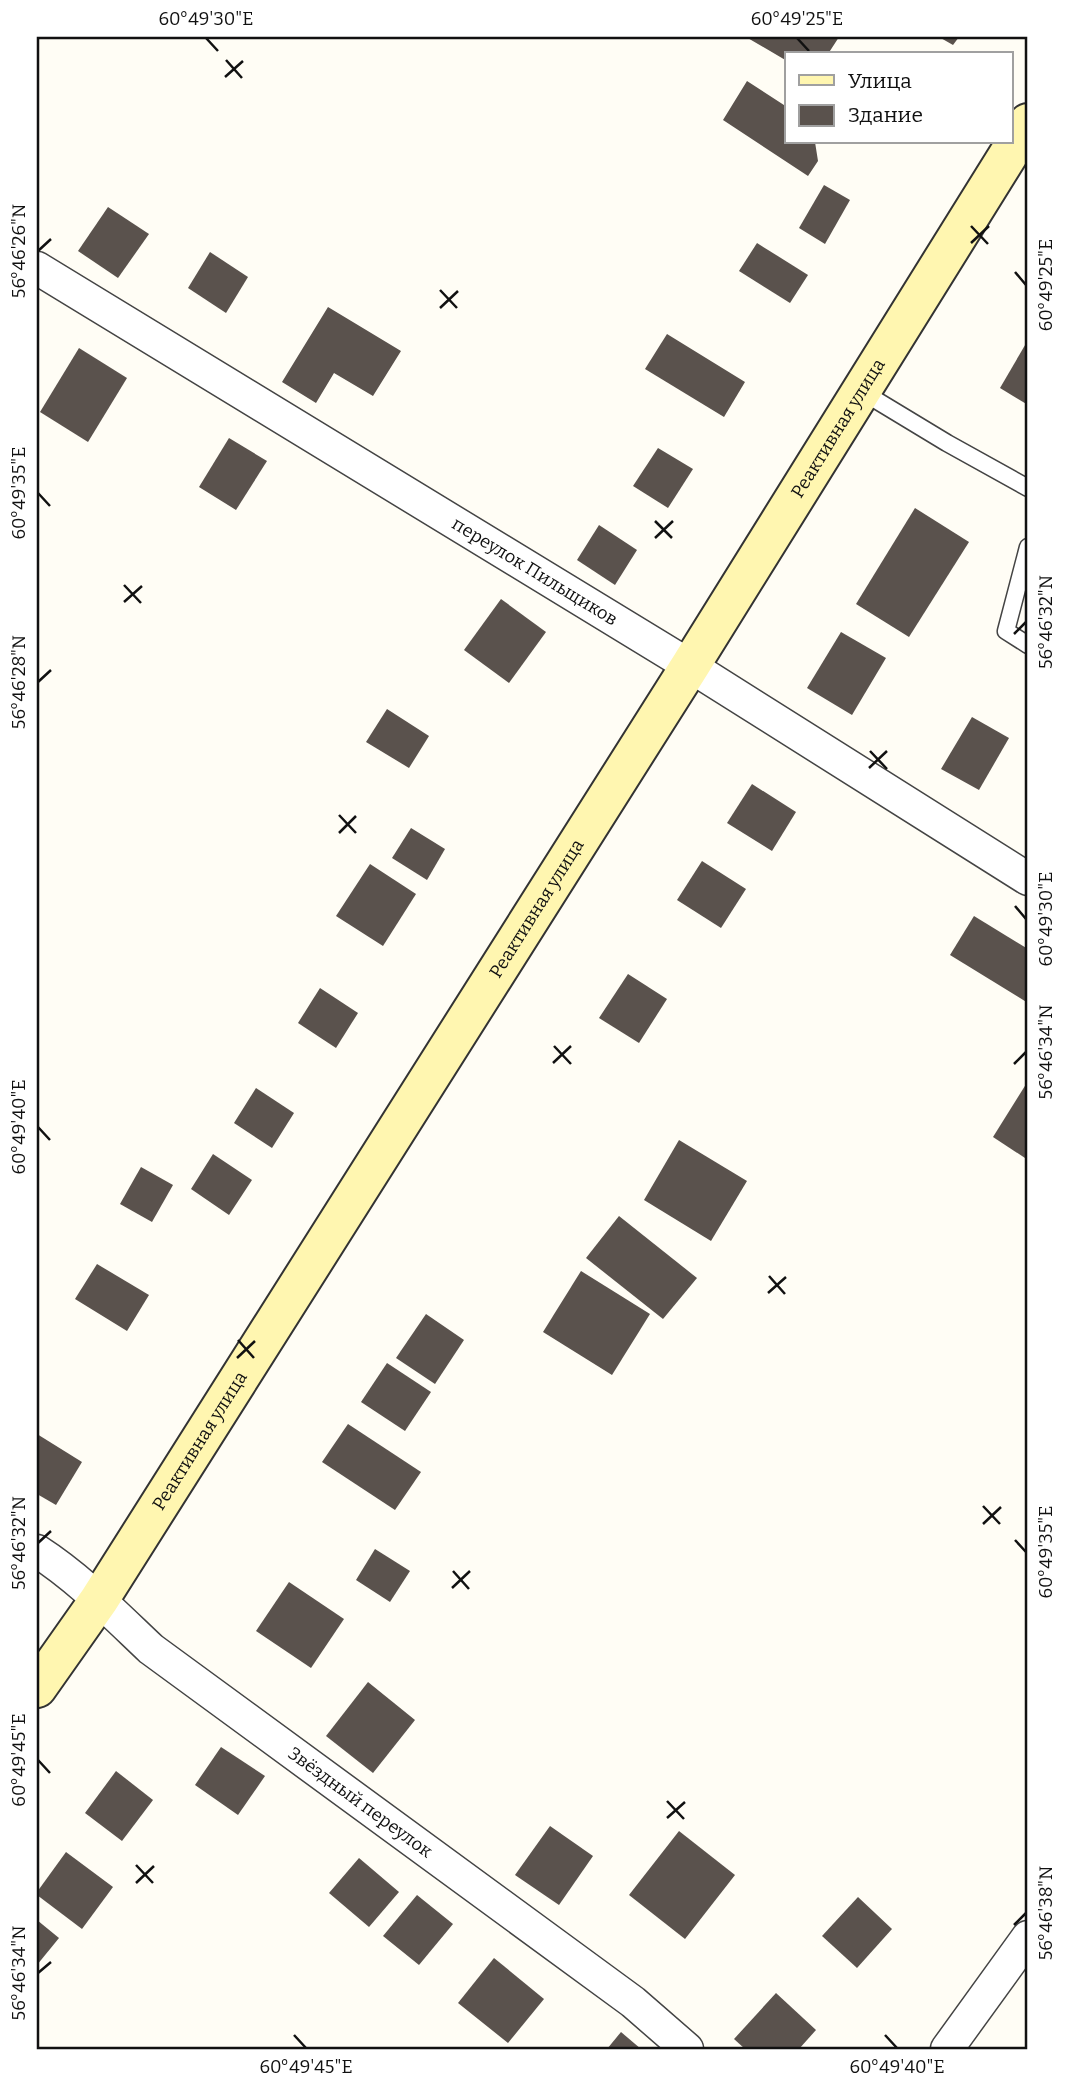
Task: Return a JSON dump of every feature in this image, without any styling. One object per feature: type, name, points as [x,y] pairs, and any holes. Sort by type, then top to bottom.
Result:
[{"type":"main road","name":"Реактивная улица","points":[[37,1688],[99,1600],[690,666],[1028,123]]},
{"type":"street","name":"переулок Пильщиков","points":[[37,268],[690,666],[1028,879]]},
{"type":"street","name":"Звёздный переулок","points":[[37,1551],[57,1564],[99,1600],[151,1649],[633,2002],[687,2049]]},
{"type":"street","points":[[947,2049],[1028,1937]]},
{"type":"lane","points":[[861,391],[1028,488]]},
{"type":"lane","points":[[1028,547],[1006,631],[1028,645]]},
{"type":"building","points":[[746,37],[839,37],[829,52],[785,52],[785,60]]},
{"type":"building","points":[[939,37],[959,37],[953,45]]},
{"type":"building","points":[[747,81],[785,106],[785,144],[815,144],[818,161],[808,176],[723,120]]},
{"type":"building","points":[[824,185],[850,200],[825,244],[799,228]]},
{"type":"building","points":[[108,207],[149,234],[118,278],[78,251]]},
{"type":"building","points":[[757,243],[808,275],[790,303],[739,271]]},
{"type":"building","points":[[210,252],[248,277],[226,313],[188,288]]},
{"type":"building","points":[[328,307],[401,351],[373,396],[334,373],[316,403],[282,382]]},
{"type":"building","points":[[667,334],[745,382],[724,417],[645,369]]},
{"type":"building","points":[[1028,340],[1028,405],[1000,388]]},
{"type":"building","points":[[79,348],[127,378],[88,442],[40,412]]},
{"type":"building","points":[[229,438],[267,461],[236,510],[199,487]]},
{"type":"building","points":[[658,448],[693,469],[668,508],[633,486]]},
{"type":"building","points":[[915,508],[969,542],[909,637],[856,604]]},
{"type":"building","points":[[599,525],[637,550],[615,585],[577,560]]},
{"type":"building","points":[[501,599],[546,632],[509,683],[464,650]]},
{"type":"building","points":[[841,632],[886,658],[852,715],[807,688]]},
{"type":"building","points":[[387,709],[429,736],[409,768],[366,742]]},
{"type":"building","points":[[972,717],[1009,738],[979,790],[941,769]]},
{"type":"building","points":[[752,784],[796,812],[772,851],[727,823]]},
{"type":"building","points":[[411,828],[445,849],[427,880],[392,858]]},
{"type":"building","points":[[702,861],[746,889],[721,928],[677,900]]},
{"type":"building","points":[[370,864],[416,894],[383,946],[336,916]]},
{"type":"building","points":[[974,916],[1028,949],[1028,1003],[950,955]]},
{"type":"building","points":[[628,974],[667,999],[639,1043],[599,1018]]},
{"type":"building","points":[[320,988],[358,1013],[336,1048],[298,1023]]},
{"type":"building","points":[[1028,1081],[1028,1160],[993,1137]]},
{"type":"building","points":[[256,1088],[294,1113],[272,1148],[234,1123]]},
{"type":"building","points":[[679,1140],[747,1181],[711,1241],[644,1200]]},
{"type":"building","points":[[213,1154],[252,1180],[229,1215],[191,1189]]},
{"type":"building","points":[[141,1167],[173,1185],[152,1222],[120,1204]]},
{"type":"building","points":[[619,1216],[697,1278],[663,1319],[586,1258]]},
{"type":"building","points":[[97,1264],[149,1295],[127,1331],[75,1299]]},
{"type":"building","points":[[581,1271],[650,1314],[612,1375],[543,1332]]},
{"type":"building","points":[[426,1314],[464,1340],[435,1384],[396,1358]]},
{"type":"building","points":[[387,1363],[431,1392],[405,1431],[361,1402]]},
{"type":"building","points":[[348,1424],[421,1472],[395,1510],[322,1462]]},
{"type":"building","points":[[37,1434],[82,1462],[56,1505],[37,1494]]},
{"type":"building","points":[[375,1549],[410,1571],[390,1602],[356,1580]]},
{"type":"building","points":[[289,1582],[344,1619],[311,1668],[256,1631]]},
{"type":"building","points":[[368,1682],[415,1720],[373,1773],[326,1736]]},
{"type":"building","points":[[221,1747],[265,1776],[238,1815],[195,1785]]},
{"type":"building","points":[[116,1771],[153,1800],[122,1841],[85,1813]]},
{"type":"building","points":[[550,1826],[593,1856],[559,1905],[515,1875]]},
{"type":"building","points":[[679,1831],[735,1875],[685,1939],[629,1895]]},
{"type":"building","points":[[66,1852],[113,1887],[82,1929],[37,1895]]},
{"type":"building","points":[[359,1858],[399,1892],[369,1927],[329,1893]]},
{"type":"building","points":[[417,1895],[453,1924],[419,1965],[383,1936]]},
{"type":"building","points":[[858,1897],[892,1929],[857,1968],[822,1936]]},
{"type":"building","points":[[37,1920],[59,1938],[37,1965]]},
{"type":"building","points":[[494,1958],[544,1999],[508,2043],[458,2003]]},
{"type":"building","points":[[776,1993],[816,2030],[799,2049],[745,2049],[734,2039]]},
{"type":"building","points":[[621,2032],[641,2049],[607,2049]]}]
